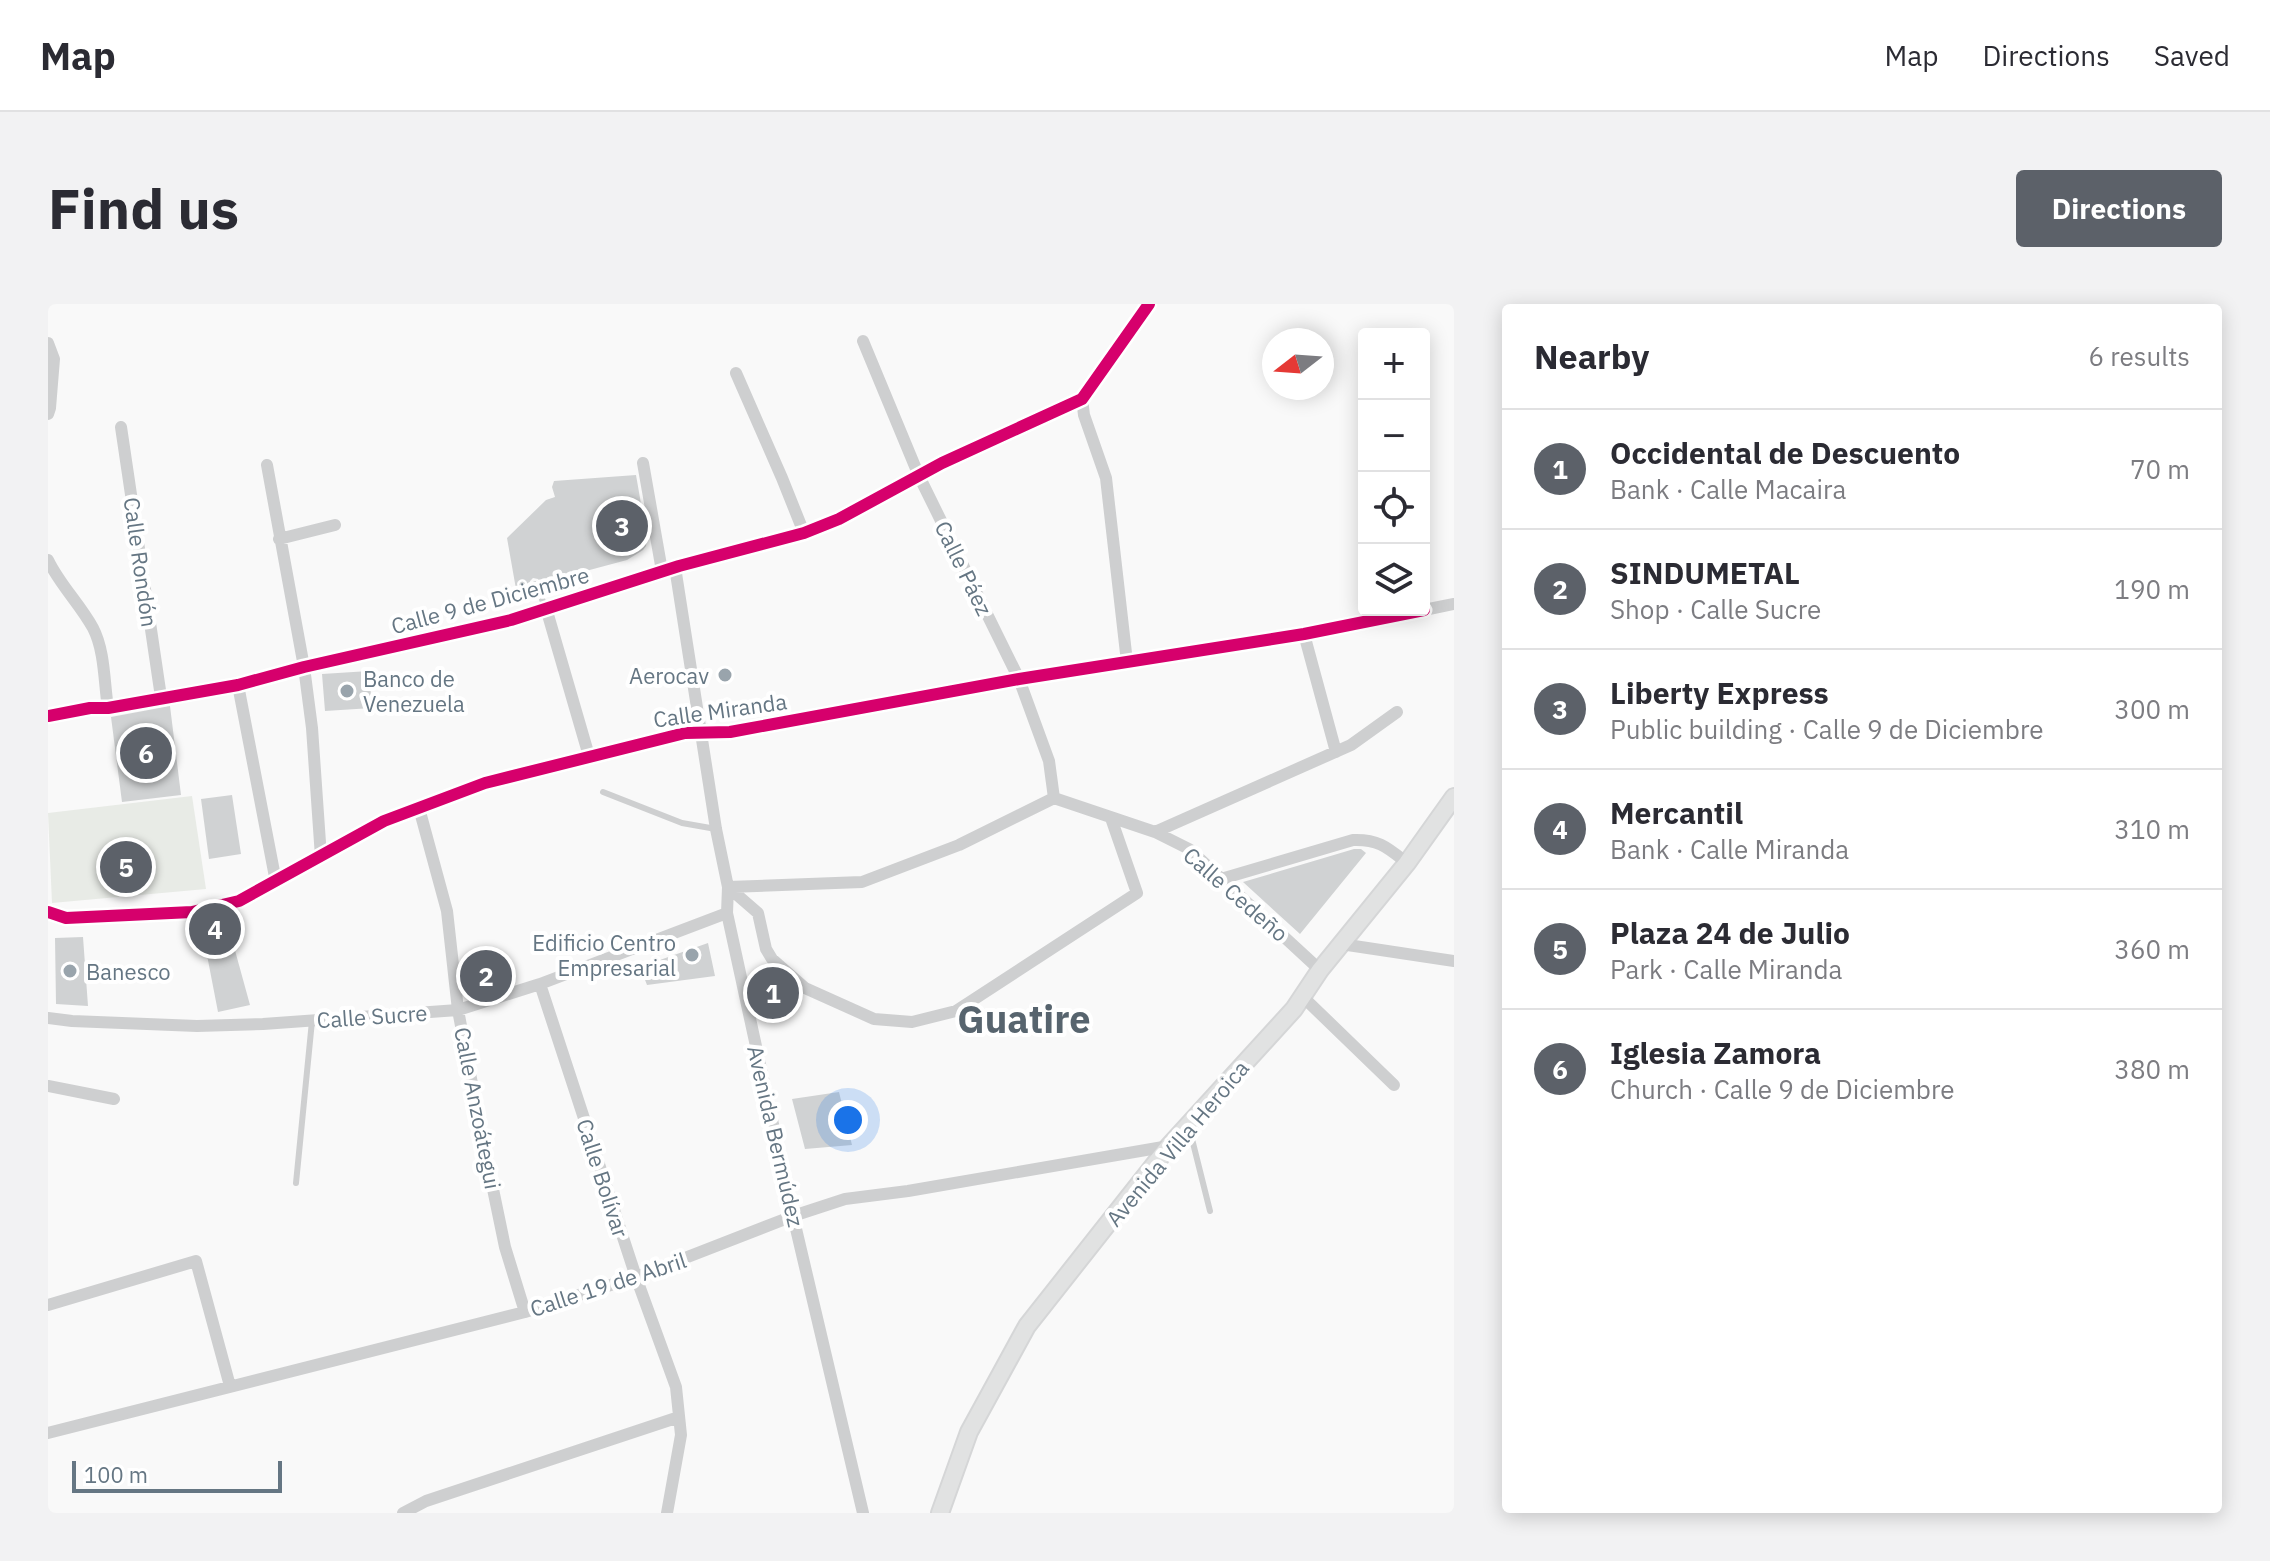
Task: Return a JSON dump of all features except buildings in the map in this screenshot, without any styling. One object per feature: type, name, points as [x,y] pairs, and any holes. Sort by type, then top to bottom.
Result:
[{"type":"main road","name":"Avenida Villa Heroica","points":[[940,1513],[969,1432],[1027,1326],[1169,1146],[1294,1009],[1320,970],[1407,863],[1454,797]]},
{"type":"street","name":"Calle 9 de Diciembre","points":[[48,716],[238,685],[511,620],[675,567],[804,533],[839,519],[919,476],[1082,399],[1149,304]]},
{"type":"street","name":"Calle Páez","points":[[863,341],[919,476],[1019,679],[1049,761],[1054,798]]},
{"type":"street","points":[[48,343],[54,359],[48,414]]},
{"type":"street","points":[[736,373],[804,533]]},
{"type":"street","points":[[1082,399],[1084,415],[1106,478],[1127,662]]},
{"type":"street","name":"Calle Rondón","points":[[121,427],[161,697]]},
{"type":"street","points":[[643,463],[662,571]]},
{"type":"street","points":[[267,465],[304,667],[312,728],[321,857]]},
{"type":"street","points":[[279,539],[335,525]]},
{"type":"street","points":[[48,560],[56,577],[93,629],[99,644],[108,708]]},
{"type":"street","name":"Avenida Bermúdez","points":[[675,567],[728,887],[727,913],[793,1216],[863,1513]]},
{"type":"street","name":"Calle Miranda","points":[[1430,609],[1454,604]]},
{"type":"street","points":[[546,608],[589,756]]},
{"type":"street","name":"Calle Miranda","points":[[48,912],[66,918],[192,912],[239,901],[384,821],[485,783],[685,733],[730,732],[1019,679],[1304,634],[1394,616]]},
{"type":"street","points":[[1304,634],[1336,752]]},
{"type":"street","points":[[238,685],[276,882]]},
{"type":"street","points":[[1155,832],[1351,745],[1397,712]]},
{"type":"street","points":[[728,887],[862,882],[959,845],[1054,798]]},
{"type":"street","name":"Calle Cedeño","points":[[1054,798],[1155,832],[1189,849],[1320,970]]},
{"type":"street","name":"Calle Anzoátegui","points":[[419,808],[447,911],[458,1010],[505,1247],[525,1312]]},
{"type":"street","points":[[728,887],[758,913],[766,949],[772,959],[805,988],[874,1019],[912,1022],[956,1011],[1137,893],[1111,818]]},
{"type":"street","points":[[1221,879],[1353,840],[1373,840],[1383,844],[1407,863]]},
{"type":"street","name":"Calle Sucre","points":[[48,1018],[197,1026],[458,1010],[540,984],[727,913]]},
{"type":"street","points":[[1341,944],[1454,961]]},
{"type":"street","name":"Calle Bolívar","points":[[540,984],[636,1277],[676,1387],[681,1435],[667,1513]]},
{"type":"street","points":[[1302,996],[1394,1085]]},
{"type":"street","points":[[48,1086],[114,1099]]},
{"type":"street","name":"Calle 19 de Abril","points":[[48,1433],[525,1312],[636,1277],[845,1199],[1169,1146]]},
{"type":"street","points":[[48,1305],[196,1261],[230,1386]]},
{"type":"street","points":[[403,1513],[426,1501],[679,1417]]},
{"type":"lane","points":[[535,584],[546,608]]},
{"type":"lane","points":[[603,792],[682,823],[716,829]]},
{"type":"lane","points":[[296,1183],[312,1021]]},
{"type":"lane","points":[[1188,1124],[1210,1211]]},
{"type":"shaded area","points":[[192,796],[206,889],[52,903],[48,813]]},
{"type":"cycle path","points":[[48,716],[238,685],[511,620],[679,566],[804,533],[839,519],[942,463],[1082,399],[1149,304]]},
{"type":"cycle path","points":[[48,912],[66,918],[192,912],[239,901],[384,821],[485,783],[685,733],[730,732],[1019,679],[1304,634],[1394,616]]},
{"type":"place","name":"Liberty Express","points":[[622,526]]},
{"type":"place","name":"Aerocav","points":[[725,675]]},
{"type":"place","name":"Banco de Venezuela","points":[[347,691]]},
{"type":"place","name":"Iglesia Zamora","points":[[146,753]]},
{"type":"place","name":"Plaza 24 de Julio","points":[[126,867]]},
{"type":"place","name":"Mercantil","points":[[215,929]]},
{"type":"place","name":"Edificio Centro Empresarial","points":[[692,955]]},
{"type":"place","name":"Banesco","points":[[70,971]]},
{"type":"place","name":"SINDUMETAL","points":[[486,976]]},
{"type":"place","name":"Occidental de Descuento","points":[[773,993]]},
{"type":"district","name":"Guatire","points":[[1024,1018]]}]
